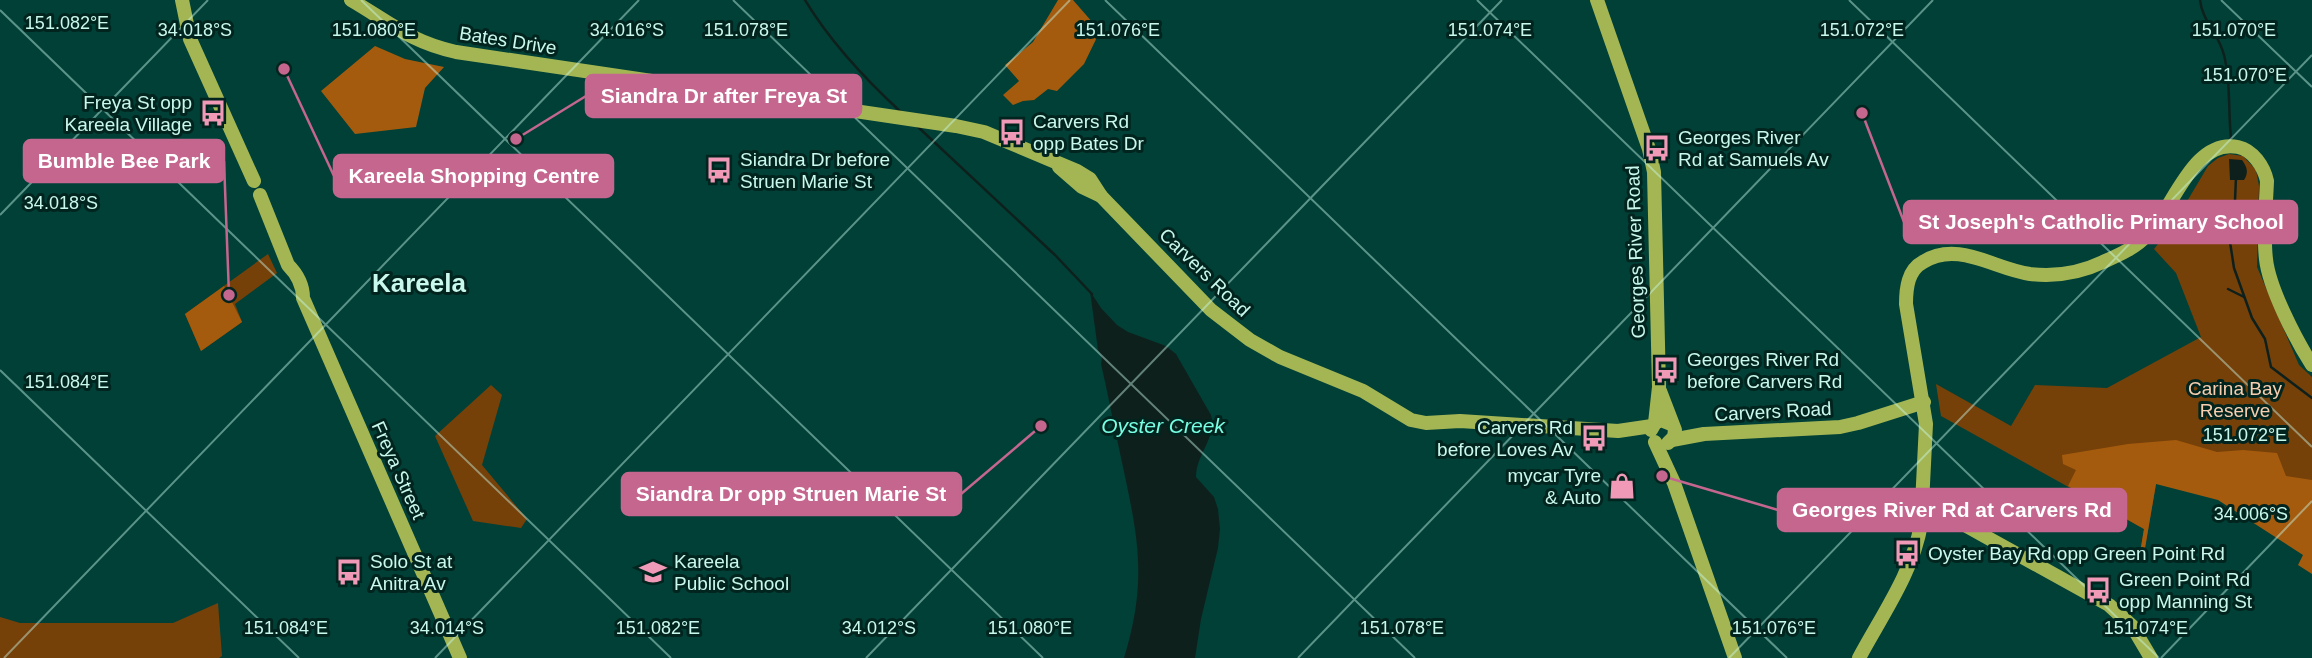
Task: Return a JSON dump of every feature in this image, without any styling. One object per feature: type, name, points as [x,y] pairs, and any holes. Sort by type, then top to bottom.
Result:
[{"type":"street","name":"Freya Street","points":[[183,0],[190,39],[257,188],[288,265],[288,275],[296,293],[303,298],[460,658]]},
{"type":"street","name":"Bates Drive","points":[[351,0],[364,5],[409,37],[436,48],[984,132]]},
{"type":"street","name":"Georges River Road","points":[[1597,0],[1652,159],[1659,387],[1663,433],[1674,483],[1735,658]]},
{"type":"street","name":"Carvers Road","points":[[984,132],[1084,174],[1101,196],[1222,320],[1265,349],[1330,379],[1348,383],[1410,420],[1438,424],[1460,421],[1618,431],[1704,433],[1840,426],[1858,423],[1924,401]]},
{"type":"street","points":[[1859,658],[1914,556],[1919,539],[1926,439],[1924,401],[1906,304],[1906,289],[1909,277],[1919,264],[1933,256],[1950,252],[2027,273],[2062,275],[2078,272],[2115,257],[2142,240],[2166,213],[2195,163],[2205,153],[2212,149],[2242,147],[2250,152],[2265,172],[2265,251],[2268,271],[2295,334],[2312,365]]},
{"type":"street","points":[[1923,508],[1952,518],[2109,605],[2132,626],[2151,658]]},
{"type":"green space","name":"Carina Bay Reserve","points":[[2229,154],[2243,156],[2256,170],[2259,186],[2257,267],[2299,365],[2312,377],[2312,536],[2195,458],[2156,484],[2145,548],[2141,547],[2144,529],[1941,416],[1936,384],[2011,426],[2035,385],[2107,388],[2201,337],[2176,273],[2154,249],[2173,225],[2208,166]]},
{"type":"green space","points":[[268,254],[277,273],[235,304],[242,322],[201,351],[185,314]]},
{"type":"green space","points":[[491,385],[502,395],[482,465],[527,519],[521,528],[473,521],[435,436]]},
{"type":"green space","points":[[218,603],[222,656],[219,658],[0,658],[0,617],[20,623],[173,623]]},
{"type":"shaded area","points":[[1058,0],[1073,0],[1100,31],[1084,64],[1057,91],[1048,89],[1034,100],[1013,105],[1003,95],[1019,81],[1005,65],[1033,42]]},
{"type":"shaded area","points":[[375,46],[405,59],[444,67],[425,88],[416,127],[355,134],[321,91]]},
{"type":"shaded area","points":[[224,286],[242,322],[201,351],[185,314]]},
{"type":"shaded area","points":[[2176,440],[2217,452],[2243,450],[2277,453],[2286,476],[2312,480],[2312,574],[2298,565],[2303,555],[2218,500],[2156,484],[2145,548],[2141,547],[2144,529],[2068,486],[2076,470],[2063,464],[2062,455],[2128,444]]},
{"type":"water","points":[[2229,159],[2242,160],[2247,170],[2244,180],[2230,180]]},
{"type":"water","name":"Oyster Creek","points":[[1090,291],[1117,325],[1128,332],[1166,346],[1176,354],[1211,415],[1211,431],[1199,461],[1196,477],[1214,497],[1220,529],[1195,658],[1124,658],[1136,603],[1138,555],[1131,507],[1101,364],[1102,357],[1098,350]]},
{"type":"waterway","name":"Oyster Creek","points":[[805,0],[849,60],[902,113]]},
{"type":"waterway","points":[[2200,0],[2201,8],[2224,55],[2228,76],[2231,138]]},
{"type":"waterway","name":"Oyster Creek","points":[[917,126],[1055,255],[1092,294]]},
{"type":"waterway","points":[[2236,177],[2234,224],[2230,242],[2234,268],[2252,318],[2265,339],[2271,367],[2312,398]]},
{"type":"waterway","points":[[2228,289],[2244,297]]},
{"type":"place","name":"Kareela Shopping Centre","points":[[284,69]]},
{"type":"place","name":"Freya St opp Kareela Village","points":[[213,113]]},
{"type":"place","name":"St Joseph's Catholic Primary School","points":[[1862,113]]},
{"type":"place","name":"Carvers Rd opp Bates Dr","points":[[1012,132]]},
{"type":"place","name":"Siandra Dr after Freya St","points":[[516,139]]},
{"type":"place","name":"Georges River Rd at Samuels Av","points":[[1657,148]]},
{"type":"place","name":"Siandra Dr before Struen Marie St","points":[[719,170]]},
{"type":"place","name":"Bumble Bee Park","points":[[229,295]]},
{"type":"place","name":"Georges River Rd before Carvers Rd","points":[[1666,370]]},
{"type":"place","name":"Siandra Dr opp Struen Marie St","points":[[1041,426]]},
{"type":"place","name":"Carvers Rd before Loves Av","points":[[1594,438]]},
{"type":"place","name":"Georges River Rd at Carvers Rd","points":[[1662,476]]},
{"type":"place","name":"mycar Tyre & Auto","points":[[1622,486]]},
{"type":"place","name":"Oyster Bay Rd opp Green Point Rd","points":[[1907,553]]},
{"type":"place","name":"Solo St at Anitra Av","points":[[349,572]]},
{"type":"place","name":"Kareela Public School","points":[[653,572]]},
{"type":"place","name":"Green Point Rd opp Manning St","points":[[2098,590]]},
{"type":"district","name":"Kareela","points":[[419,283]]}]
